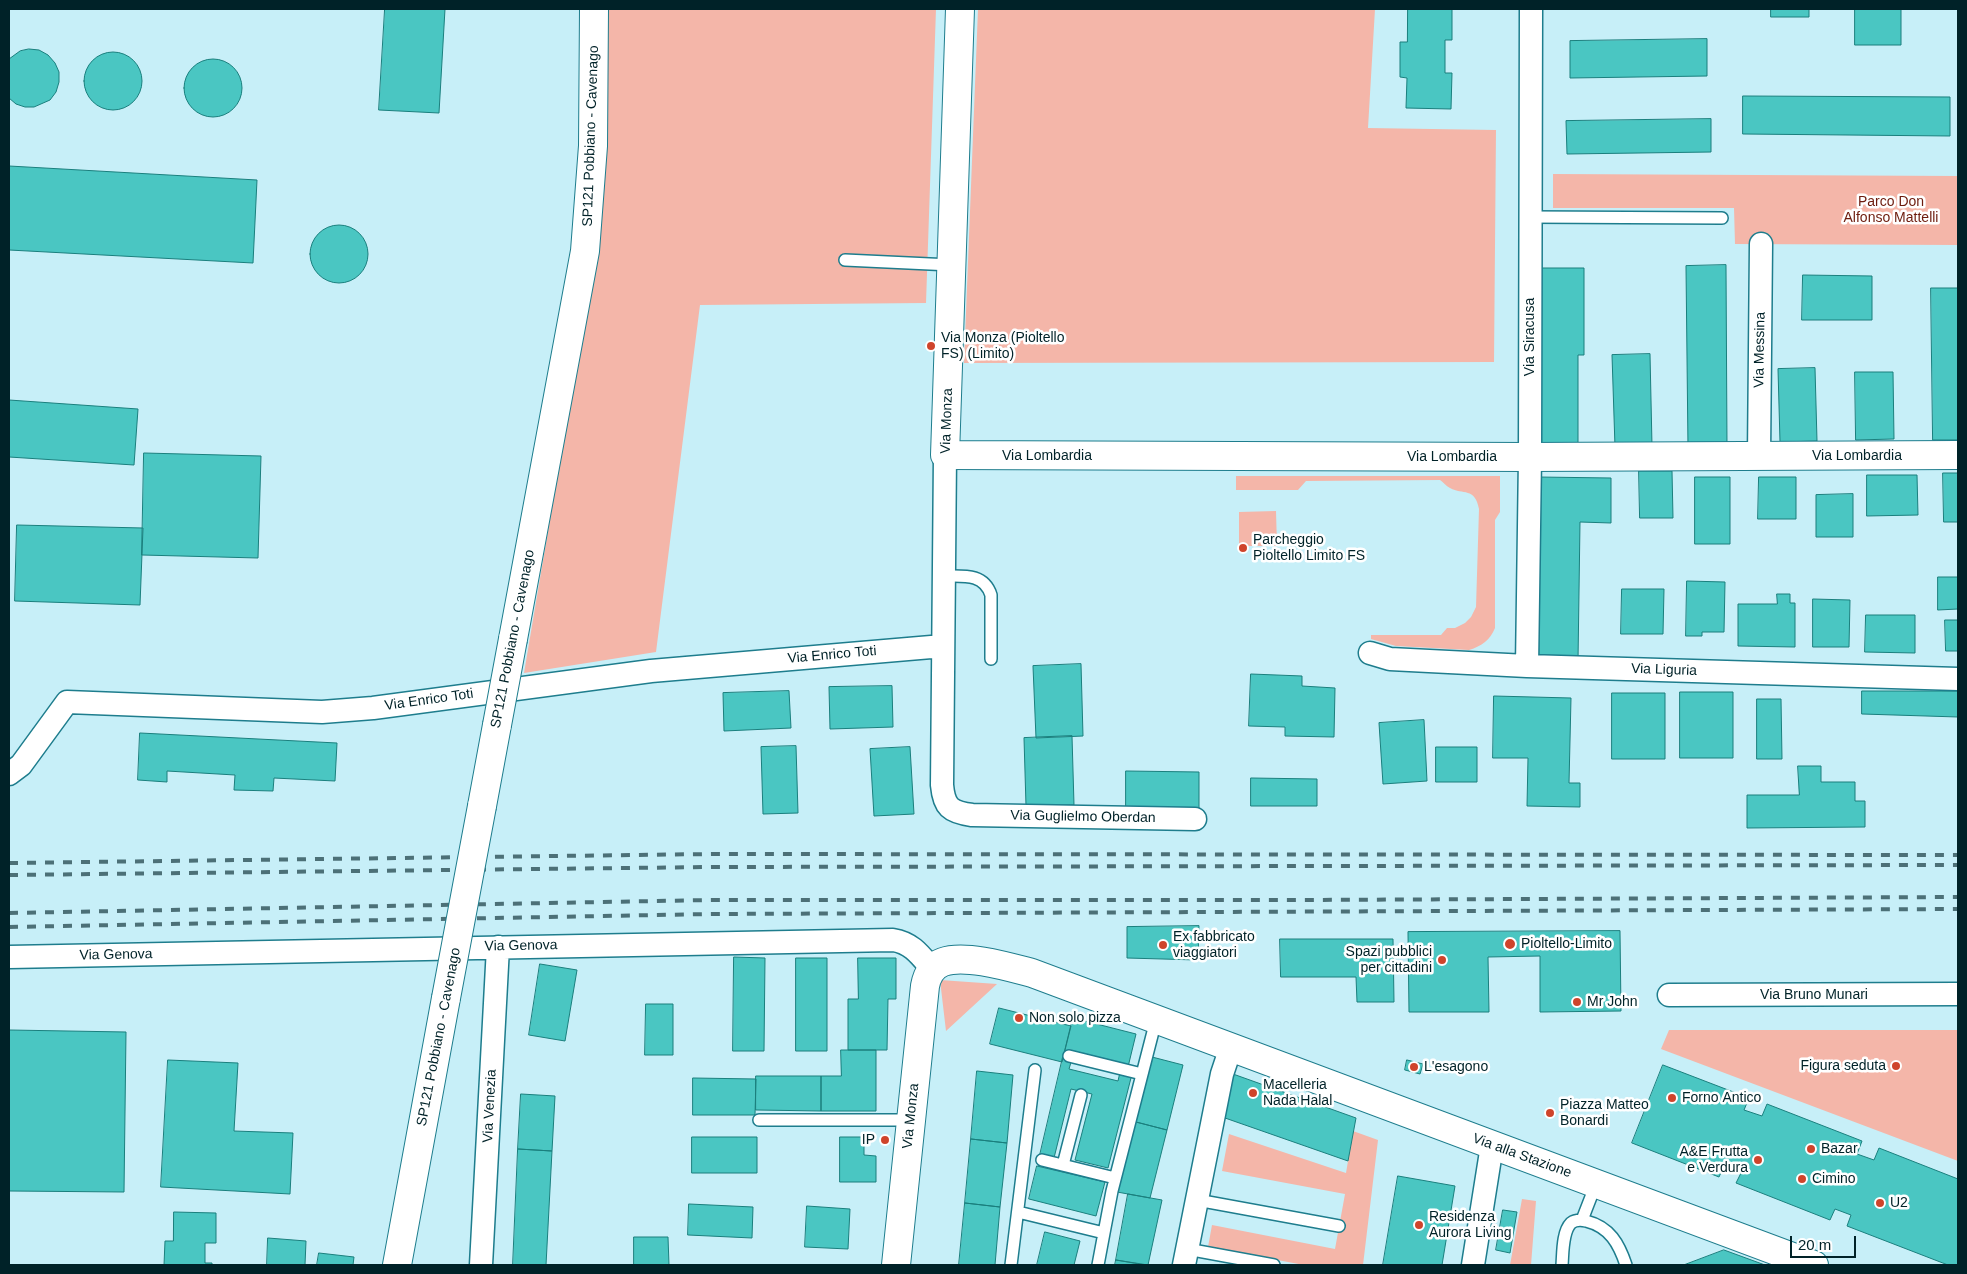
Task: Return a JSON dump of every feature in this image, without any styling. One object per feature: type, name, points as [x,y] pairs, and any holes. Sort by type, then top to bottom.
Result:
[{"type":"street","name":"SP121 Pobbiano - Cavenago","points":[[397,1265],[585,252],[593,154],[594,9]]},
{"type":"street","name":"Via Monza","points":[[960,9],[945,455],[943,796],[947,805],[953,811],[972,815]]},
{"type":"street","name":"Via Siracusa","points":[[1527,666],[1530,457],[1531,9]]},
{"type":"street","name":"Via Messina","points":[[1759,456],[1761,244]]},
{"type":"street","name":"Via Lombardia","points":[[945,455],[1530,457],[1958,455]]},
{"type":"street","name":"Via Enrico Toti","points":[[9,774],[21,765],[67,702],[322,712],[373,708],[651,671],[943,646]]},
{"type":"street","name":"Via Liguria","points":[[1370,653],[1390,660],[1958,679]]},
{"type":"street","name":"Via Guglielmo Oberdan","points":[[972,815],[1195,819]]},
{"type":"street","name":"Via Genova","points":[[9,957],[498,946],[893,940],[912,946],[932,969]]},
{"type":"street","name":"Via Venezia","points":[[481,1265],[498,946]]},
{"type":"street","name":"Via alla Stazione","points":[[932,969],[943,962],[957,960],[1001,965],[1032,973],[1814,1265]]},
{"type":"street","name":"Via Monza","points":[[896,1265],[924,992],[927,976],[932,969]]},
{"type":"street","name":"Via Bruno Munari","points":[[1669,995],[1958,994]]},
{"type":"street","points":[[1185,1257],[1222,1074],[1231,1048]]},
{"type":"street","points":[[1473,1265],[1490,1158],[1494,1146]]},
{"type":"lane","points":[[1530,217],[1722,218]]},
{"type":"lane","points":[[845,260],[952,265]]},
{"type":"lane","points":[[944,576],[977,578],[989,588],[991,596],[991,659]]},
{"type":"lane","points":[[1098,1265],[1115,1178],[1156,1020]]},
{"type":"lane","points":[[1069,1056],[1142,1074]]},
{"type":"lane","points":[[1011,1265],[1034,1070]]},
{"type":"lane","points":[[1063,1166],[1081,1095]]},
{"type":"lane","points":[[759,1120],[910,1120]]},
{"type":"lane","points":[[1042,1160],[1115,1178]]},
{"type":"lane","points":[[1582,1220],[1596,1184]]},
{"type":"lane","points":[[1197,1200],[1339,1226]]},
{"type":"lane","points":[[1018,1212],[1104,1233]]},
{"type":"lane","points":[[1562,1265],[1568,1229],[1572,1223],[1582,1220],[1592,1222],[1608,1232],[1618,1244],[1626,1265]]},
{"type":"lane","points":[[1185,1257],[1274,1265]]},
{"type":"green space","points":[[602,9],[936,9],[926,303],[700,305],[656,652],[524,673],[596,247]]},
{"type":"green space","points":[[978,9],[1375,9],[1368,128],[1496,130],[1494,362],[964,363]]},
{"type":"green space","name":"Parco Don Alfonso Mattelli","points":[[1553,174],[1958,176],[1958,245],[1735,244],[1734,208],[1553,208]]},
{"type":"green space","points":[[1236,476],[1500,476],[1500,512],[1495,520],[1495,628],[1491,636],[1478,647],[1469,650],[1396,646],[1371,639],[1371,635],[1441,635],[1447,628],[1455,628],[1465,623],[1471,617],[1476,607],[1479,509],[1475,497],[1450,488],[1440,480],[1306,481],[1298,490],[1236,490]]},
{"type":"green space","points":[[1276,511],[1277,546],[1239,546],[1239,512]]},
{"type":"green space","points":[[940,980],[997,984],[946,1031]]},
{"type":"green space","points":[[1669,1030],[1958,1030],[1958,1161],[1661,1049]]},
{"type":"green space","points":[[1353,1131],[1378,1140],[1363,1265],[1304,1265],[1208,1247],[1212,1225],[1335,1249],[1345,1194],[1222,1171],[1229,1134],[1346,1173]]},
{"type":"green space","points":[[1522,1199],[1536,1201],[1531,1265],[1510,1265]]},
{"type":"building","points":[[385,9],[445,9],[439,113],[379,110]]},
{"type":"building","points":[[1408,9],[1452,9],[1452,40],[1445,40],[1445,73],[1452,73],[1451,109],[1406,108],[1407,78],[1400,77],[1400,42],[1407,42]]},
{"type":"building","points":[[1771,9],[1809,9],[1809,17],[1771,17]]},
{"type":"building","points":[[1855,9],[1901,9],[1901,45],[1855,45]]},
{"type":"building","points":[[1707,39],[1707,76],[1570,78],[1570,41]]},
{"type":"building","points":[[29,49],[39,50],[48,55],[55,63],[59,72],[56,92],[50,100],[34,107],[16,104],[9,98],[9,59],[20,51]]},
{"type":"building","points":[[113,52],[124,54],[137,65],[142,81],[140,92],[129,105],[113,110],[102,108],[89,97],[84,81],[86,70],[97,57]]},
{"type":"building","points":[[213,59],[224,61],[237,72],[242,88],[240,99],[229,112],[213,117],[202,115],[189,104],[184,88],[186,77],[197,64]]},
{"type":"building","points":[[1743,96],[1950,97],[1950,136],[1743,134]]},
{"type":"building","points":[[1711,119],[1711,152],[1567,154],[1566,121]]},
{"type":"building","points":[[9,166],[257,180],[253,263],[9,250]]},
{"type":"building","points":[[339,225],[350,227],[363,238],[368,254],[366,265],[355,278],[339,283],[328,281],[315,270],[310,254],[312,243],[323,230]]},
{"type":"building","points":[[1726,265],[1727,447],[1688,448],[1686,266]]},
{"type":"building","points":[[1541,268],[1584,268],[1584,355],[1578,355],[1578,448],[1542,448]]},
{"type":"building","points":[[1803,275],[1872,276],[1872,320],[1802,320]]},
{"type":"building","points":[[1931,288],[1958,288],[1958,440],[1933,440]]},
{"type":"building","points":[[1650,354],[1652,446],[1615,447],[1612,355]]},
{"type":"building","points":[[1815,368],[1817,441],[1780,442],[1778,369]]},
{"type":"building","points":[[1855,372],[1893,372],[1894,439],[1856,440]]},
{"type":"building","points":[[9,400],[138,409],[134,465],[9,457]]},
{"type":"building","points":[[144,453],[261,456],[258,558],[142,555]]},
{"type":"building","points":[[1639,471],[1672,471],[1673,518],[1640,518]]},
{"type":"building","points":[[1943,473],[1958,473],[1958,522],[1944,522]]},
{"type":"building","points":[[1867,475],[1917,475],[1918,515],[1867,516]]},
{"type":"building","points":[[1538,477],[1611,478],[1611,523],[1580,522],[1578,661],[1536,660]]},
{"type":"building","points":[[1695,477],[1730,477],[1730,544],[1695,544]]},
{"type":"building","points":[[1759,477],[1796,477],[1796,519],[1758,519]]},
{"type":"building","points":[[1853,494],[1853,537],[1816,537],[1816,495]]},
{"type":"building","points":[[17,525],[143,528],[140,605],[15,601]]},
{"type":"building","points":[[1938,577],[1958,577],[1958,609],[1938,610]]},
{"type":"building","points":[[1687,581],[1725,582],[1724,632],[1702,632],[1702,636],[1686,636]]},
{"type":"building","points":[[1622,589],[1664,589],[1663,634],[1621,634]]},
{"type":"building","points":[[1777,594],[1790,594],[1790,603],[1795,603],[1795,647],[1738,646],[1738,604],[1777,604]]},
{"type":"building","points":[[1813,599],[1850,600],[1849,647],[1813,647]]},
{"type":"building","points":[[1866,615],[1915,615],[1915,653],[1865,652]]},
{"type":"building","points":[[1945,620],[1958,620],[1958,651],[1946,651]]},
{"type":"building","points":[[1081,664],[1083,736],[1036,738],[1033,666]]},
{"type":"building","points":[[1251,674],[1302,676],[1302,686],[1335,688],[1334,737],[1285,736],[1285,727],[1249,726]]},
{"type":"building","points":[[892,686],[893,727],[830,729],[829,687]]},
{"type":"building","points":[[789,691],[791,728],[724,731],[723,693]]},
{"type":"building","points":[[1862,691],[1958,691],[1958,717],[1862,714]]},
{"type":"building","points":[[1680,692],[1733,692],[1733,758],[1680,758]]},
{"type":"building","points":[[1612,693],[1665,693],[1665,759],[1612,759]]},
{"type":"building","points":[[1494,696],[1571,698],[1569,783],[1580,783],[1580,807],[1527,806],[1528,758],[1493,758]]},
{"type":"building","points":[[1757,699],[1781,699],[1782,759],[1757,759]]},
{"type":"building","points":[[1424,720],[1427,781],[1383,784],[1379,723]]},
{"type":"building","points":[[140,733],[337,743],[335,781],[274,778],[273,791],[234,790],[235,775],[167,771],[167,782],[138,780]]},
{"type":"building","points":[[1072,736],[1074,805],[1026,806],[1024,738]]},
{"type":"building","points":[[796,746],[798,813],[763,814],[761,747]]},
{"type":"building","points":[[910,747],[914,814],[874,816],[870,749]]},
{"type":"building","points":[[1436,747],[1477,747],[1477,782],[1436,782]]},
{"type":"building","points":[[1798,766],[1821,766],[1821,782],[1855,782],[1855,801],[1865,801],[1865,827],[1747,828],[1747,795],[1799,795]]},
{"type":"building","points":[[1126,771],[1199,772],[1199,809],[1126,809]]},
{"type":"building","points":[[1251,778],[1317,779],[1317,806],[1251,806]]},
{"type":"building","name":"Ex fabbricato viaggiatori","points":[[1199,926],[1198,960],[1127,958],[1127,927]]},
{"type":"building","points":[[1620,931],[1621,1011],[1540,1012],[1540,956],[1488,957],[1489,1012],[1409,1012],[1408,932]]},
{"type":"building","points":[[1280,939],[1393,939],[1394,1002],[1357,1002],[1356,977],[1281,977]]},
{"type":"building","points":[[734,957],[765,958],[764,1051],[733,1051]]},
{"type":"building","points":[[796,958],[827,958],[827,1051],[796,1051]]},
{"type":"building","points":[[858,958],[896,958],[896,999],[888,999],[887,1050],[848,1050],[848,999],[858,999]]},
{"type":"building","points":[[540,964],[577,970],[565,1041],[529,1035]]},
{"type":"building","points":[[646,1004],[673,1004],[673,1055],[645,1055]]},
{"type":"building","points":[[999,1008],[1071,1026],[1062,1062],[990,1044]]},
{"type":"building","points":[[1073,1018],[1136,1034],[1128,1067],[1065,1051]]},
{"type":"building","points":[[9,1030],[126,1032],[124,1192],[9,1191]]},
{"type":"building","points":[[841,1050],[876,1050],[876,1111],[821,1111],[821,1076],[841,1076]]},
{"type":"building","points":[[1063,1057],[1072,1059],[1069,1069],[1118,1081],[1120,1072],[1132,1074],[1108,1168],[1075,1160],[1092,1094],[1071,1089],[1054,1158],[1040,1155]]},
{"type":"building","points":[[1152,1057],[1183,1065],[1167,1130],[1136,1122]]},
{"type":"building","points":[[168,1060],[238,1063],[234,1131],[293,1133],[290,1194],[161,1187]]},
{"type":"building","name":"L'esagono","points":[[1407,1060],[1423,1064],[1420,1074],[1405,1070]]},
{"type":"building","points":[[1663,1065],[1749,1098],[1744,1110],[1762,1116],[1767,1104],[1862,1141],[1857,1154],[1874,1160],[1879,1148],[1958,1179],[1958,1265],[1948,1265],[1847,1226],[1851,1215],[1835,1209],[1830,1220],[1736,1183],[1741,1173],[1724,1166],[1719,1177],[1632,1143]]},
{"type":"building","points":[[977,1071],[1013,1075],[1007,1143],[971,1139]]},
{"type":"building","points":[[1233,1074],[1356,1118],[1348,1161],[1225,1118]]},
{"type":"building","points":[[756,1076],[821,1076],[821,1111],[756,1110]]},
{"type":"building","points":[[693,1078],[756,1079],[755,1115],[693,1115]]},
{"type":"building","points":[[521,1094],[555,1096],[552,1151],[518,1149]]},
{"type":"building","points":[[1136,1122],[1167,1130],[1150,1198],[1117,1192]]},
{"type":"building","points":[[692,1137],[757,1137],[757,1173],[692,1173]]},
{"type":"building","points":[[840,1137],[864,1137],[864,1155],[876,1156],[876,1182],[840,1182]]},
{"type":"building","points":[[971,1139],[1007,1143],[1000,1207],[965,1203]]},
{"type":"building","points":[[518,1149],[552,1151],[546,1265],[513,1265]]},
{"type":"building","points":[[1037,1166],[1105,1182],[1096,1216],[1029,1199]]},
{"type":"building","name":"Residenza Aurora Living","points":[[1398,1176],[1455,1186],[1442,1265],[1383,1265]]},
{"type":"building","points":[[1128,1194],[1162,1200],[1148,1265],[1116,1260]]},
{"type":"building","points":[[965,1203],[1000,1207],[995,1265],[959,1265]]},
{"type":"building","points":[[689,1204],[753,1207],[752,1238],[688,1235]]},
{"type":"building","points":[[807,1206],[850,1209],[848,1249],[805,1247]]},
{"type":"building","points":[[1503,1210],[1517,1212],[1510,1253],[1496,1250]]},
{"type":"building","points":[[174,1212],[216,1213],[216,1243],[205,1243],[205,1263],[212,1263],[212,1265],[164,1265],[165,1241],[173,1241]]},
{"type":"building","points":[[1045,1232],[1080,1241],[1074,1265],[1037,1265]]},
{"type":"building","points":[[634,1237],[668,1237],[669,1265],[634,1265]]},
{"type":"building","points":[[268,1238],[306,1241],[305,1265],[267,1265]]},
{"type":"building","points":[[1724,1250],[1765,1265],[1684,1265]]},
{"type":"building","points":[[319,1253],[354,1257],[353,1265],[317,1265]]},
{"type":"building","points":[[1116,1260],[1145,1265],[1115,1265]]},
{"type":"railway","points":[[9,863],[712,854],[1958,855]]},
{"type":"railway","points":[[9,875],[712,867],[1958,865]]},
{"type":"railway","points":[[9,913],[713,900],[1958,897]]},
{"type":"railway","points":[[9,927],[712,914],[1958,909]]},
{"type":"place","name":"Via Monza (Pioltello FS) (Limito)","points":[[931,346]]},
{"type":"place","name":"Parcheggio Pioltello Limito FS","points":[[1243,548]]},
{"type":"place","name":"Pioltello-Limito","points":[[1510,944]]},
{"type":"place","name":"Ex fabbricato viaggiatori","points":[[1163,945]]},
{"type":"place","name":"Spazi pubblici per cittadini","points":[[1442,960]]},
{"type":"place","name":"Mr John","points":[[1577,1002]]},
{"type":"place","name":"Non solo pizza","points":[[1019,1018]]},
{"type":"place","name":"Figura seduta","points":[[1896,1066]]},
{"type":"place","name":"L'esagono","points":[[1414,1067]]},
{"type":"place","name":"Macelleria Nada Halal","points":[[1253,1093]]},
{"type":"place","name":"Forno Antico","points":[[1672,1098]]},
{"type":"place","name":"Piazza Matteo Bonardi","points":[[1550,1113]]},
{"type":"place","name":"IP","points":[[885,1140]]},
{"type":"place","name":"Bazar","points":[[1811,1149]]},
{"type":"place","name":"A&E Frutta e Verdura","points":[[1758,1160]]},
{"type":"place","name":"Cimino","points":[[1802,1179]]},
{"type":"place","name":"U2","points":[[1880,1203]]},
{"type":"place","name":"Residenza Aurora Living","points":[[1419,1225]]}]
